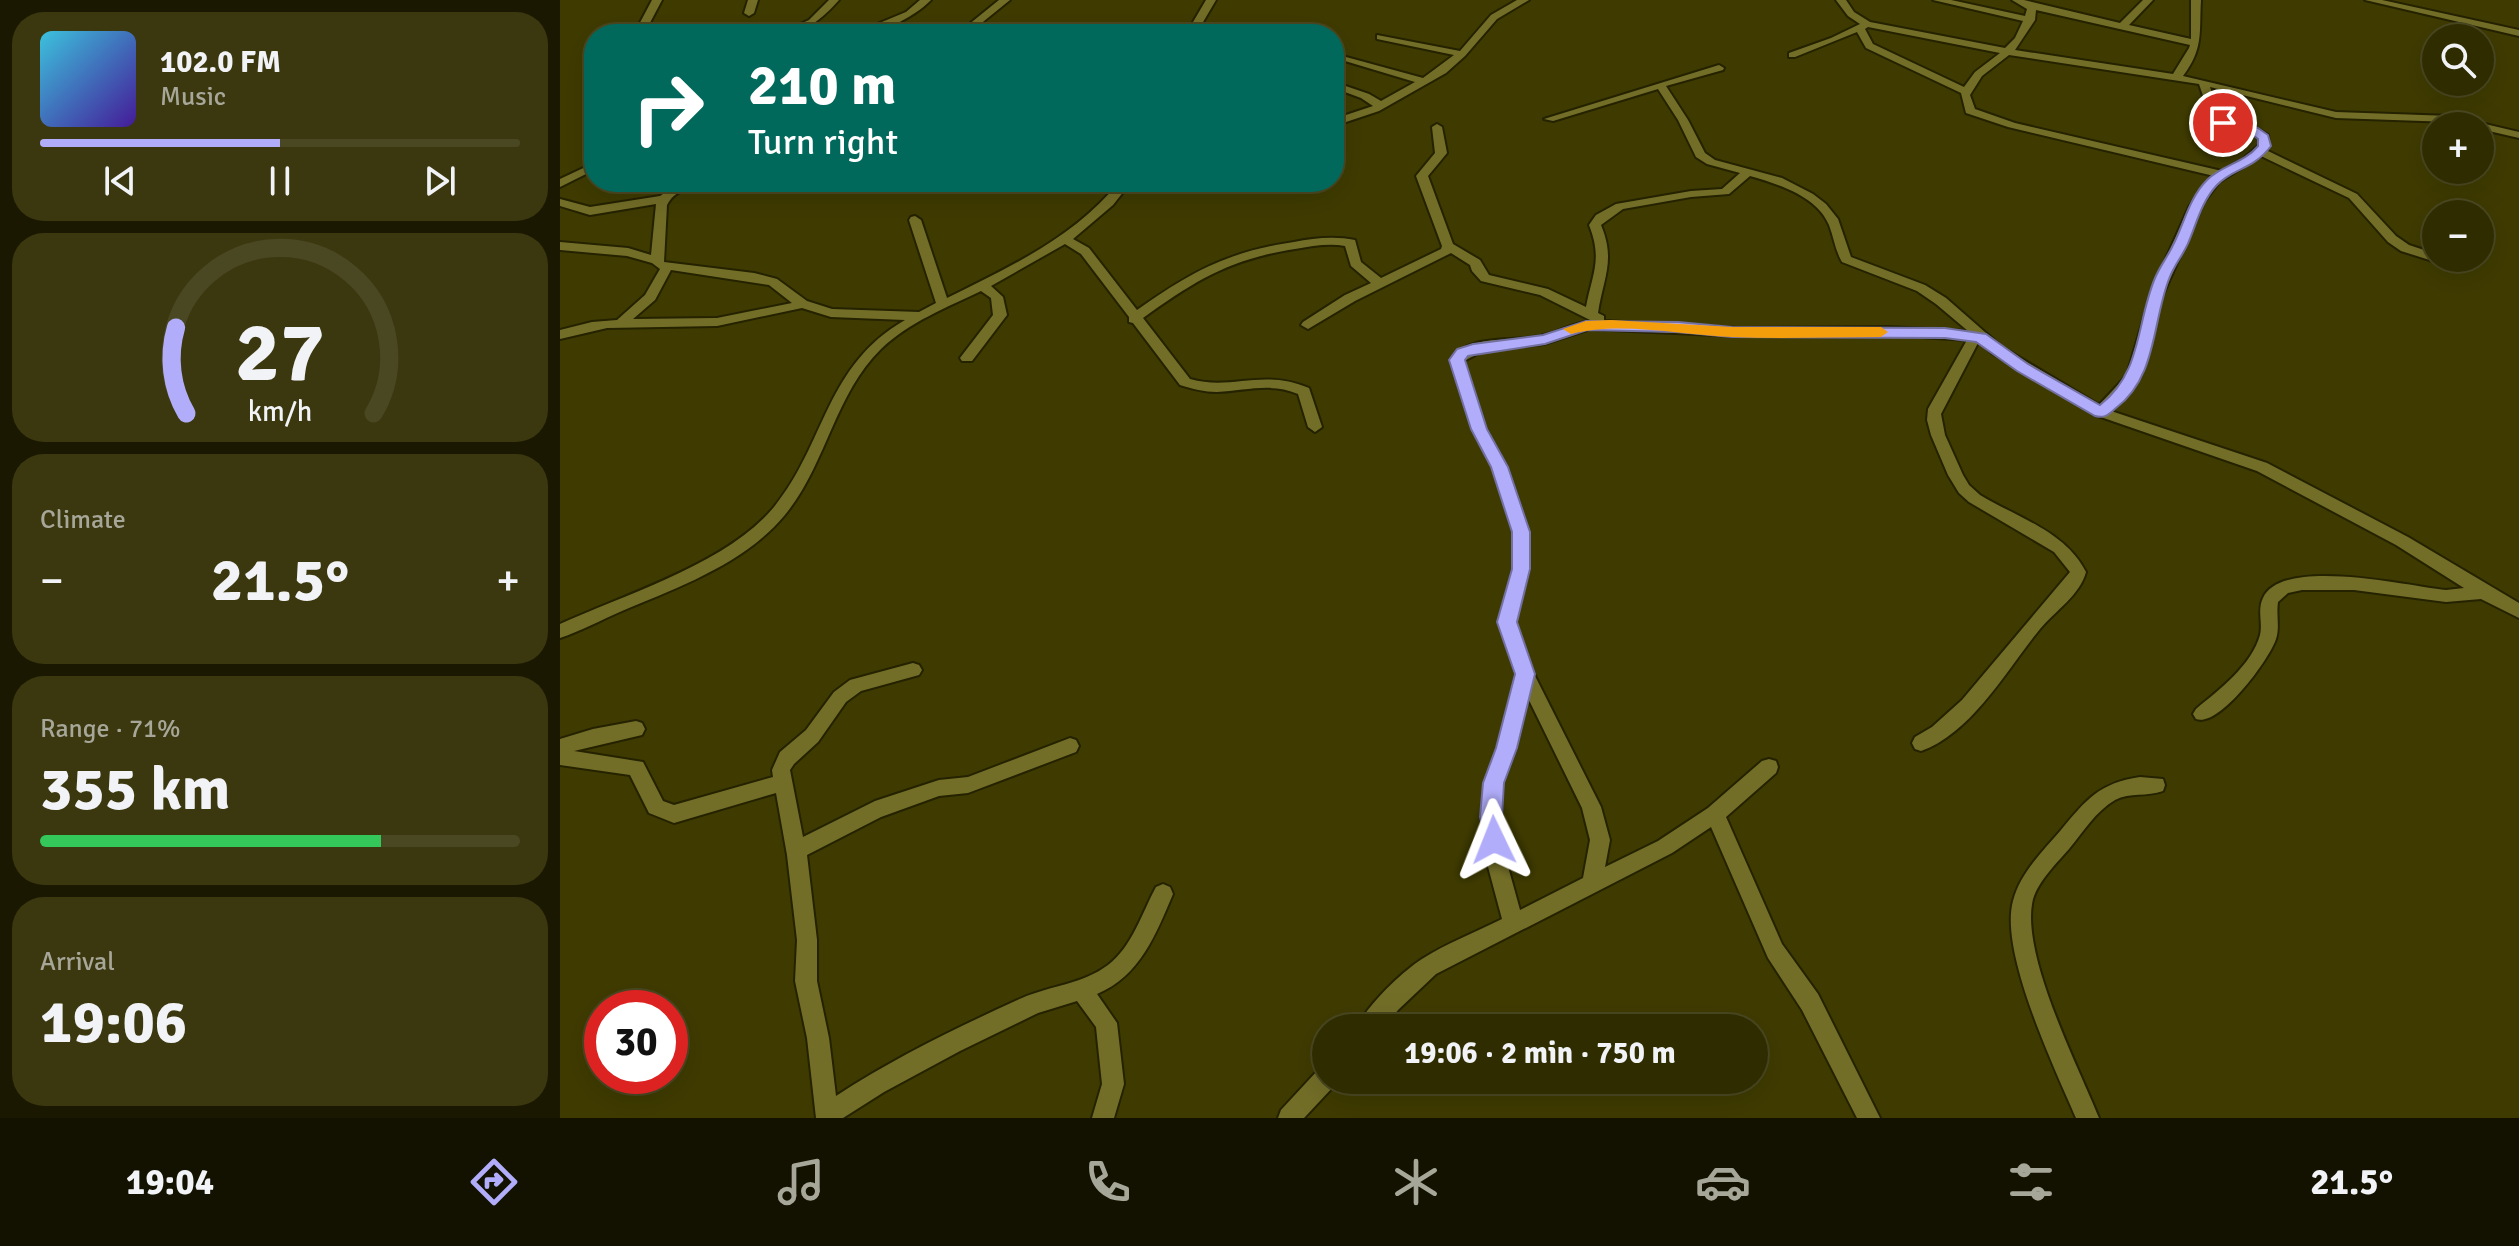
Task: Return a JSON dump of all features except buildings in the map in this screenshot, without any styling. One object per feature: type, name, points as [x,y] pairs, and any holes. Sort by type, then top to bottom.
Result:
[{"type":"street","points":[[644,24],[657,0]]},
{"type":"street","points":[[749,13],[753,0]]},
{"type":"street","points":[[807,24],[834,0]]},
{"type":"street","points":[[884,24],[909,14],[926,0]]},
{"type":"street","points":[[975,24],[1005,0]]},
{"type":"street","points":[[1197,24],[1211,0]]},
{"type":"street","points":[[1344,119],[1381,106],[1423,81],[1462,54],[1494,17],[1524,0]]},
{"type":"street","points":[[1841,0],[1864,26],[1869,46],[1965,91]]},
{"type":"street","points":[[1938,0],[2030,20]]},
{"type":"street","points":[[2121,28],[2148,0]]},
{"type":"street","points":[[2370,0],[2519,33]]},
{"type":"street","points":[[2176,78],[2187,64],[2196,43],[2194,1]]},
{"type":"street","points":[[1965,91],[1995,60],[2009,52],[2028,30],[2030,20],[2025,2]]},
{"type":"street","points":[[2025,2],[2121,28],[2196,43]]},
{"type":"street","points":[[1792,55],[1864,26],[2203,82],[2336,115],[2451,119],[2519,135]]},
{"type":"street","points":[[1380,37],[1462,54]]},
{"type":"street","points":[[1344,58],[1423,81]]},
{"type":"street","points":[[1549,119],[1719,68]]},
{"type":"street","points":[[2100,412],[2118,398],[2133,379],[2144,351],[2148,318],[2163,276],[2182,243],[2191,216],[2213,182],[2254,159],[2264,146],[2264,137],[2254,131],[2216,120],[2203,82]]},
{"type":"street","points":[[1660,85],[1683,120],[1700,155],[1711,162],[1801,192],[1822,206],[1833,220],[1846,259],[1921,288],[1941,301],[1978,337],[2023,368],[2100,412],[2262,467],[2402,541],[2519,611]]},
{"type":"street","points":[[1344,89],[1381,106]]},
{"type":"street","points":[[1965,91],[1970,111],[1975,114],[2226,175]]},
{"type":"street","points":[[1437,127],[1441,153],[1422,176],[1448,246],[1476,263],[1478,271],[1485,278],[1544,292],[1611,325]]},
{"type":"street","points":[[2260,151],[2353,196],[2392,239],[2405,248],[2422,253]]},
{"type":"street","points":[[560,184],[584,171]]},
{"type":"street","points":[[1591,316],[1593,299],[1605,264],[1603,241],[1595,225],[1600,218],[1620,206],[1691,194],[1725,192],[1747,173]]},
{"type":"street","points":[[560,202],[590,211],[663,199],[674,192]]},
{"type":"street","points":[[560,631],[665,585],[718,557],[777,513],[800,478],[854,372],[876,346],[921,316],[1038,256],[1099,213],[1117,192]]},
{"type":"street","points":[[621,323],[650,297],[662,264],[658,219],[663,199]]},
{"type":"street","points":[[915,220],[943,305]]},
{"type":"street","points":[[1063,238],[1085,251],[1185,382],[1208,388],[1253,381],[1294,385],[1304,391],[1315,427]]},
{"type":"street","points":[[1134,319],[1217,264],[1308,243],[1333,240],[1351,243],[1355,263],[1379,283]]},
{"type":"street","points":[[560,246],[628,252],[662,264],[754,277],[773,282],[802,304],[831,313],[921,316]]},
{"type":"street","points":[[1308,325],[1379,283],[1441,255],[1448,246]]},
{"type":"street","points":[[967,358],[1000,315],[997,297],[981,284]]},
{"type":"street","points":[[560,335],[588,325],[710,323],[752,317],[802,304]]},
{"type":"street","points":[[1592,883],[1600,840],[1591,807],[1525,674],[1507,622],[1521,569],[1521,532],[1500,467],[1479,429],[1457,360],[1463,353],[1479,347],[1545,339],[1586,325],[1732,332],[1899,332],[1978,337]]},
{"type":"street","points":[[1921,743],[1945,730],[1998,672],[2034,623],[2076,579],[2078,572],[2076,564],[2052,544],[1965,490],[1939,438],[1933,421],[1935,409],[1978,337]]},
{"type":"street","points":[[2202,714],[2224,697],[2263,648],[2269,635],[2269,602],[2274,593],[2289,587],[2322,582],[2355,583],[2446,596],[2483,592]]},
{"type":"street","points":[[913,670],[856,685],[840,697],[812,736],[787,758],[781,770],[796,851],[807,940],[806,981],[818,1038],[827,1117],[873,1083],[1035,1003],[1082,991],[1118,971],[1136,946],[1163,894]]},
{"type":"street","points":[[1513,922],[1497,863],[1491,817],[1494,783],[1507,748],[1525,674]]},
{"type":"street","points":[[560,747],[636,729]]},
{"type":"street","points":[[796,851],[875,810],[939,788],[968,785],[1070,746]]},
{"type":"street","points":[[560,757],[636,768],[656,807],[674,814],[783,783]]},
{"type":"street","points":[[1380,1014],[1429,967],[1665,847],[1715,814],[1769,767]]},
{"type":"street","points":[[2088,1118],[2031,975],[2022,903],[2041,869],[2083,816],[2109,791],[2127,785],[2156,785]]},
{"type":"street","points":[[1715,814],[1775,951],[1810,1002],[1869,1118]]},
{"type":"street","points":[[1082,991],[1106,1023],[1113,1084],[1103,1118]]},
{"type":"street","points":[[1289,1118],[1312,1093]]},
{"type":"slow traffic","points":[[1571,329],[1586,325],[1611,325],[1732,332],[1881,332]]},
{"type":"route","points":[[1494,840],[1491,817],[1494,783],[1507,748],[1525,674],[1507,622],[1521,569],[1521,532],[1500,467],[1479,429],[1461,374],[1457,360],[1463,353],[1479,347],[1545,339],[1586,325],[1678,327],[1732,332],[1945,333],[1980,337],[2023,368],[2100,412],[2118,398],[2133,379],[2144,351],[2148,318],[2163,276],[2182,243],[2191,216],[2213,182],[2254,159],[2264,146],[2264,137],[2254,131],[2223,123]]}]
